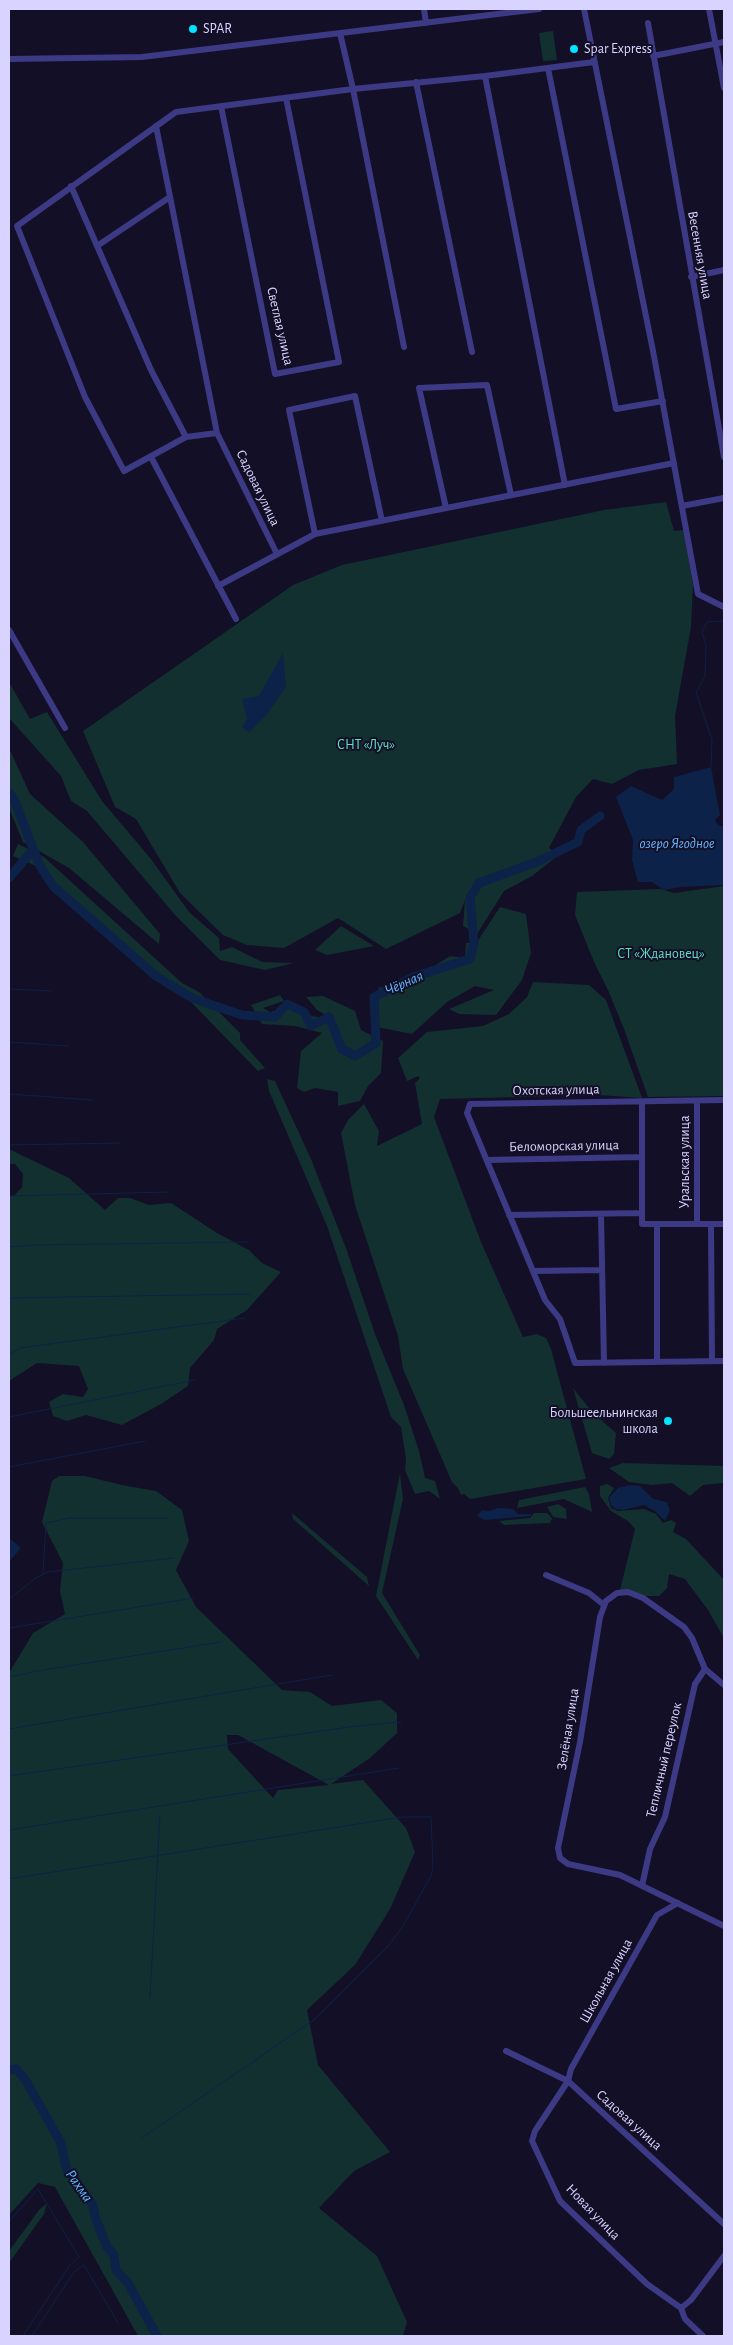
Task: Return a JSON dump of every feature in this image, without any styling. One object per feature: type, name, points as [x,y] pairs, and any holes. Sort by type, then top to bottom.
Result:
[{"type":"street","points":[[424,9],[426,23]]},
{"type":"street","points":[[9,59],[133,58],[539,9]]},
{"type":"street","points":[[584,9],[663,401],[698,594],[724,607]]},
{"type":"street","points":[[709,9],[724,88]]},
{"type":"street","name":"Весенняя улица","points":[[648,24],[724,457]]},
{"type":"street","points":[[340,33],[353,89],[404,347]]},
{"type":"street","points":[[653,56],[724,42]]},
{"type":"street","points":[[156,126],[217,433],[186,438],[124,471],[85,397],[17,226],[71,186],[156,126],[176,112],[353,89],[485,76],[594,62]]},
{"type":"street","points":[[548,68],[616,409],[663,401]]},
{"type":"street","points":[[485,76],[565,485]]},
{"type":"street","points":[[416,82],[472,352]]},
{"type":"street","name":"Светлая улица","points":[[221,106],[275,374],[339,362],[286,98]]},
{"type":"street","points":[[71,186],[151,370],[186,438]]},
{"type":"street","points":[[97,246],[170,197]]},
{"type":"street","points":[[692,277],[724,270]]},
{"type":"street","points":[[446,508],[419,388],[487,385],[511,495]]},
{"type":"street","points":[[315,534],[289,410],[355,396],[382,520]]},
{"type":"street","name":"Садовая улица","points":[[217,433],[277,554]]},
{"type":"street","points":[[151,457],[236,619]]},
{"type":"street","points":[[218,586],[315,534],[674,463]]},
{"type":"street","points":[[682,506],[724,498]]},
{"type":"street","points":[[9,630],[65,728]]},
{"type":"street","name":"Охотская улица","points":[[487,1160],[467,1113],[470,1104],[724,1100]]},
{"type":"street","name":"Уральская улица","points":[[697,1101],[697,1224]]},
{"type":"street","points":[[642,1102],[642,1224],[724,1224]]},
{"type":"street","name":"Беломорская улица","points":[[487,1160],[642,1157]]},
{"type":"street","points":[[487,1160],[545,1300],[560,1319],[575,1363],[724,1361]]},
{"type":"street","points":[[510,1215],[642,1213]]},
{"type":"street","points":[[601,1214],[604,1362]]},
{"type":"street","points":[[657,1224],[658,1362]]},
{"type":"street","points":[[711,1224],[712,1362]]},
{"type":"street","points":[[533,1271],[602,1270]]},
{"type":"street","points":[[546,1575],[589,1593],[605,1603],[617,1592],[628,1592],[643,1598],[689,1632],[705,1669],[724,1685]]},
{"type":"street","name":"Зелёная улица","points":[[605,1603],[590,1668],[573,1782],[559,1842],[559,1854],[563,1861],[620,1875],[642,1886]]},
{"type":"street","name":"Тепличный переулок","points":[[642,1886],[650,1849],[665,1817],[694,1684],[705,1669]]},
{"type":"street","points":[[642,1886],[724,1926]]},
{"type":"street","name":"Школьная улица","points":[[568,2081],[571,2069],[657,1915],[678,1903]]},
{"type":"street","name":"Садовая улица","points":[[506,2051],[568,2081],[712,2214],[723,2221]]},
{"type":"street","name":"Новая улица","points":[[568,2081],[532,2138],[556,2193],[560,2200],[647,2284],[681,2308],[685,2319],[703,2336]]},
{"type":"street","points":[[681,2308],[691,2300],[724,2256]]},
{"type":"green space","points":[[553,31],[557,60],[543,61],[539,33]]},
{"type":"green space","name":"СНТ «Луч»","points":[[666,502],[674,531],[684,530],[693,586],[691,627],[675,716],[677,764],[639,770],[612,784],[593,779],[576,797],[549,848],[559,855],[532,876],[504,891],[477,934],[463,926],[465,900],[460,913],[386,949],[338,918],[284,948],[247,945],[223,935],[180,893],[136,819],[115,807],[83,731],[293,585],[342,565],[604,510]]},
{"type":"green space","points":[[9,682],[30,719],[47,712],[102,801],[151,859],[189,912],[219,938],[220,951],[232,947],[262,962],[294,963],[265,970],[220,960],[175,915],[87,811],[71,801],[61,776],[9,718]]},
{"type":"green space","points":[[9,748],[30,794],[83,842],[160,934],[159,944],[69,868],[23,842],[9,808]]},
{"type":"green space","points":[[18,844],[44,857],[182,983],[199,992],[240,1033],[240,1040],[265,1068],[258,1071],[189,1000],[165,987],[36,866],[13,856]]},
{"type":"green space","name":"СТ «Ждановец»","points":[[724,886],[724,1096],[648,1097],[624,1029],[575,915],[577,892],[661,889],[674,893]]},
{"type":"green space","points":[[500,907],[526,914],[531,953],[522,980],[496,1015],[459,1014],[449,1009],[494,990],[475,986],[447,1002],[412,1034],[372,1026],[379,987],[397,989],[450,956],[465,958],[466,943],[477,942]]},
{"type":"green space","points":[[341,926],[374,946],[327,955],[315,950]]},
{"type":"green space","points":[[533,982],[589,985],[606,1000],[642,1098],[599,1095],[440,1099],[434,1117],[481,1242],[523,1337],[537,1334],[546,1338],[551,1349],[586,1479],[470,1499],[464,1494],[461,1495],[458,1488],[452,1482],[403,1369],[398,1336],[355,1205],[341,1133],[348,1120],[364,1104],[379,1131],[377,1146],[422,1124],[415,1083],[420,1078],[418,1076],[407,1081],[398,1058],[427,1032],[483,1026],[509,1014],[527,997]]},
{"type":"green space","points":[[280,995],[284,1001],[263,1008],[270,1012],[297,1005],[312,1016],[335,1020],[317,1010],[306,997],[323,996],[355,1011],[361,1030],[383,1041],[381,1073],[368,1086],[360,1101],[338,1106],[338,1092],[315,1088],[304,1092],[297,1088],[301,1051],[322,1033],[295,1026],[262,1024],[251,1005]]},
{"type":"green space","points":[[267,1079],[275,1081],[311,1159],[346,1248],[375,1334],[404,1405],[419,1451],[425,1478],[435,1481],[440,1499],[429,1491],[415,1494],[405,1470],[406,1459],[401,1427],[391,1417],[327,1226],[269,1091]]},
{"type":"green space","points":[[9,1149],[69,1178],[105,1210],[118,1198],[130,1198],[149,1205],[171,1203],[217,1233],[249,1250],[262,1263],[281,1272],[247,1310],[217,1329],[214,1340],[190,1368],[188,1386],[161,1404],[122,1425],[86,1415],[67,1421],[53,1416],[49,1402],[63,1394],[83,1397],[88,1389],[79,1366],[37,1363],[9,1381],[9,1196],[14,1196],[22,1187],[23,1174],[15,1164],[9,1164]]},
{"type":"green space","points":[[573,1388],[593,1413],[616,1433],[614,1454],[609,1459],[592,1453]]},
{"type":"green space","points":[[623,1463],[724,1466],[724,1483],[703,1485],[690,1496],[672,1483],[652,1485],[629,1482],[609,1468]]},
{"type":"green space","points":[[400,1473],[403,1499],[382,1593],[420,1655],[418,1660],[376,1596]]},
{"type":"green space","points":[[59,1476],[85,1476],[156,1491],[182,1510],[189,1541],[176,1570],[196,1607],[282,1690],[310,1692],[332,1706],[381,1700],[397,1713],[397,1733],[370,1758],[331,1784],[363,1780],[406,1828],[415,1852],[390,1909],[355,1965],[307,2010],[318,2065],[390,2152],[354,2171],[319,2208],[377,2256],[407,2322],[403,2336],[138,2336],[55,2187],[38,2183],[9,2215],[9,1673],[33,1633],[65,1614],[60,1591],[63,1563],[42,1522],[52,1481]],"holes":[[[227,1735],[238,1735],[329,1785],[278,1790],[273,1798],[228,1749]]]},
{"type":"green space","points":[[607,1484],[614,1488],[608,1498],[611,1508],[618,1511],[644,1509],[656,1514],[663,1523],[671,1520],[676,1523],[673,1532],[686,1539],[724,1580],[724,1638],[708,1610],[685,1579],[669,1574],[667,1588],[659,1596],[644,1596],[620,1590],[635,1529],[628,1521],[611,1511],[600,1496],[600,1486]]},
{"type":"green space","points":[[585,1487],[589,1494],[592,1512],[564,1499],[517,1508],[519,1500]]},
{"type":"green space","points":[[558,1504],[566,1509],[567,1519],[553,1517],[547,1507]]},
{"type":"green space","points":[[292,1513],[367,1577],[369,1586],[293,1519]]},
{"type":"green space","points":[[534,1513],[547,1513],[552,1518],[550,1523],[504,1525],[499,1521],[530,1518]]},
{"type":"green space","points":[[47,2203],[44,2214],[9,2263],[9,2251],[39,2210]]},
{"type":"water","points":[[283,653],[286,687],[267,714],[249,733],[242,727],[247,719],[242,699],[259,696]]},
{"type":"water","name":"озеро Ягодное","points":[[711,767],[720,815],[715,820],[718,825],[724,827],[724,885],[681,887],[664,890],[652,882],[638,882],[632,860],[633,840],[616,797],[631,786],[662,800],[674,789],[674,777]]},
{"type":"water","points":[[630,1485],[640,1486],[653,1499],[667,1502],[670,1510],[665,1521],[655,1511],[644,1505],[623,1510],[616,1509],[611,1505],[609,1498],[618,1488]]},
{"type":"water","points":[[498,1508],[513,1509],[518,1514],[531,1514],[531,1516],[485,1520],[477,1516],[482,1510],[489,1511]]},
{"type":"water","points":[[9,1538],[21,1548],[9,1562]]},
{"type":"waterway","points":[[711,767],[712,740],[696,692],[705,676],[706,645],[702,632],[707,622],[724,621]]},
{"type":"waterway","name":"Чёрная","points":[[9,793],[14,799],[40,866],[53,886],[156,976],[192,998],[242,1015],[275,1017],[287,1004],[304,1012],[311,1026],[329,1017],[342,1049],[355,1056],[376,1043],[374,997],[413,977],[470,959],[474,943],[470,898],[479,883],[539,861],[578,842],[581,830],[600,816]]},
{"type":"waterway","name":"Рахма","points":[[9,878],[33,850]]},
{"type":"waterway","points":[[9,989],[52,991]]},
{"type":"waterway","points":[[9,1042],[69,1046]]},
{"type":"waterway","points":[[9,1094],[92,1100]]},
{"type":"waterway","points":[[9,1145],[119,1143]]},
{"type":"waterway","points":[[9,1196],[169,1192]]},
{"type":"waterway","points":[[9,1247],[31,1245],[248,1242]]},
{"type":"waterway","points":[[9,1298],[250,1294]]},
{"type":"waterway","points":[[9,1355],[20,1348],[245,1318]]},
{"type":"waterway","points":[[9,1417],[195,1380]]},
{"type":"waterway","points":[[9,1467],[145,1441]]},
{"type":"waterway","points":[[43,1574],[46,1523],[69,1518],[168,1518]]},
{"type":"waterway","points":[[9,1599],[37,1577],[48,1572],[174,1558]]},
{"type":"waterway","points":[[9,1628],[194,1598]]},
{"type":"waterway","points":[[9,1677],[221,1642]]},
{"type":"waterway","points":[[9,1729],[332,1675]]},
{"type":"waterway","points":[[9,1776],[356,1726],[401,1722]]},
{"type":"waterway","points":[[9,1830],[399,1768]]},
{"type":"waterway","points":[[150,1997],[160,1814]]},
{"type":"waterway","points":[[9,1879],[402,1817],[431,1817],[433,1867],[431,1876],[403,1926],[388,1946],[315,2019],[142,2138]]},
{"type":"waterway","name":"Рахма","points":[[9,2070],[16,2069],[25,2079],[61,2143],[66,2168],[93,2205],[95,2217],[107,2247],[114,2255],[116,2270],[128,2283],[157,2336]]},
{"type":"waterway","points":[[9,2221],[38,2189],[79,2257],[70,2265],[23,2336]]},
{"type":"waterway","points":[[32,2336],[74,2272],[84,2265],[118,2323]]},
{"type":"place","name":"SPAR","points":[[193,29]]},
{"type":"place","name":"Spar Express","points":[[574,49]]},
{"type":"place","name":"Большеельнинская школа","points":[[668,1421]]}]
